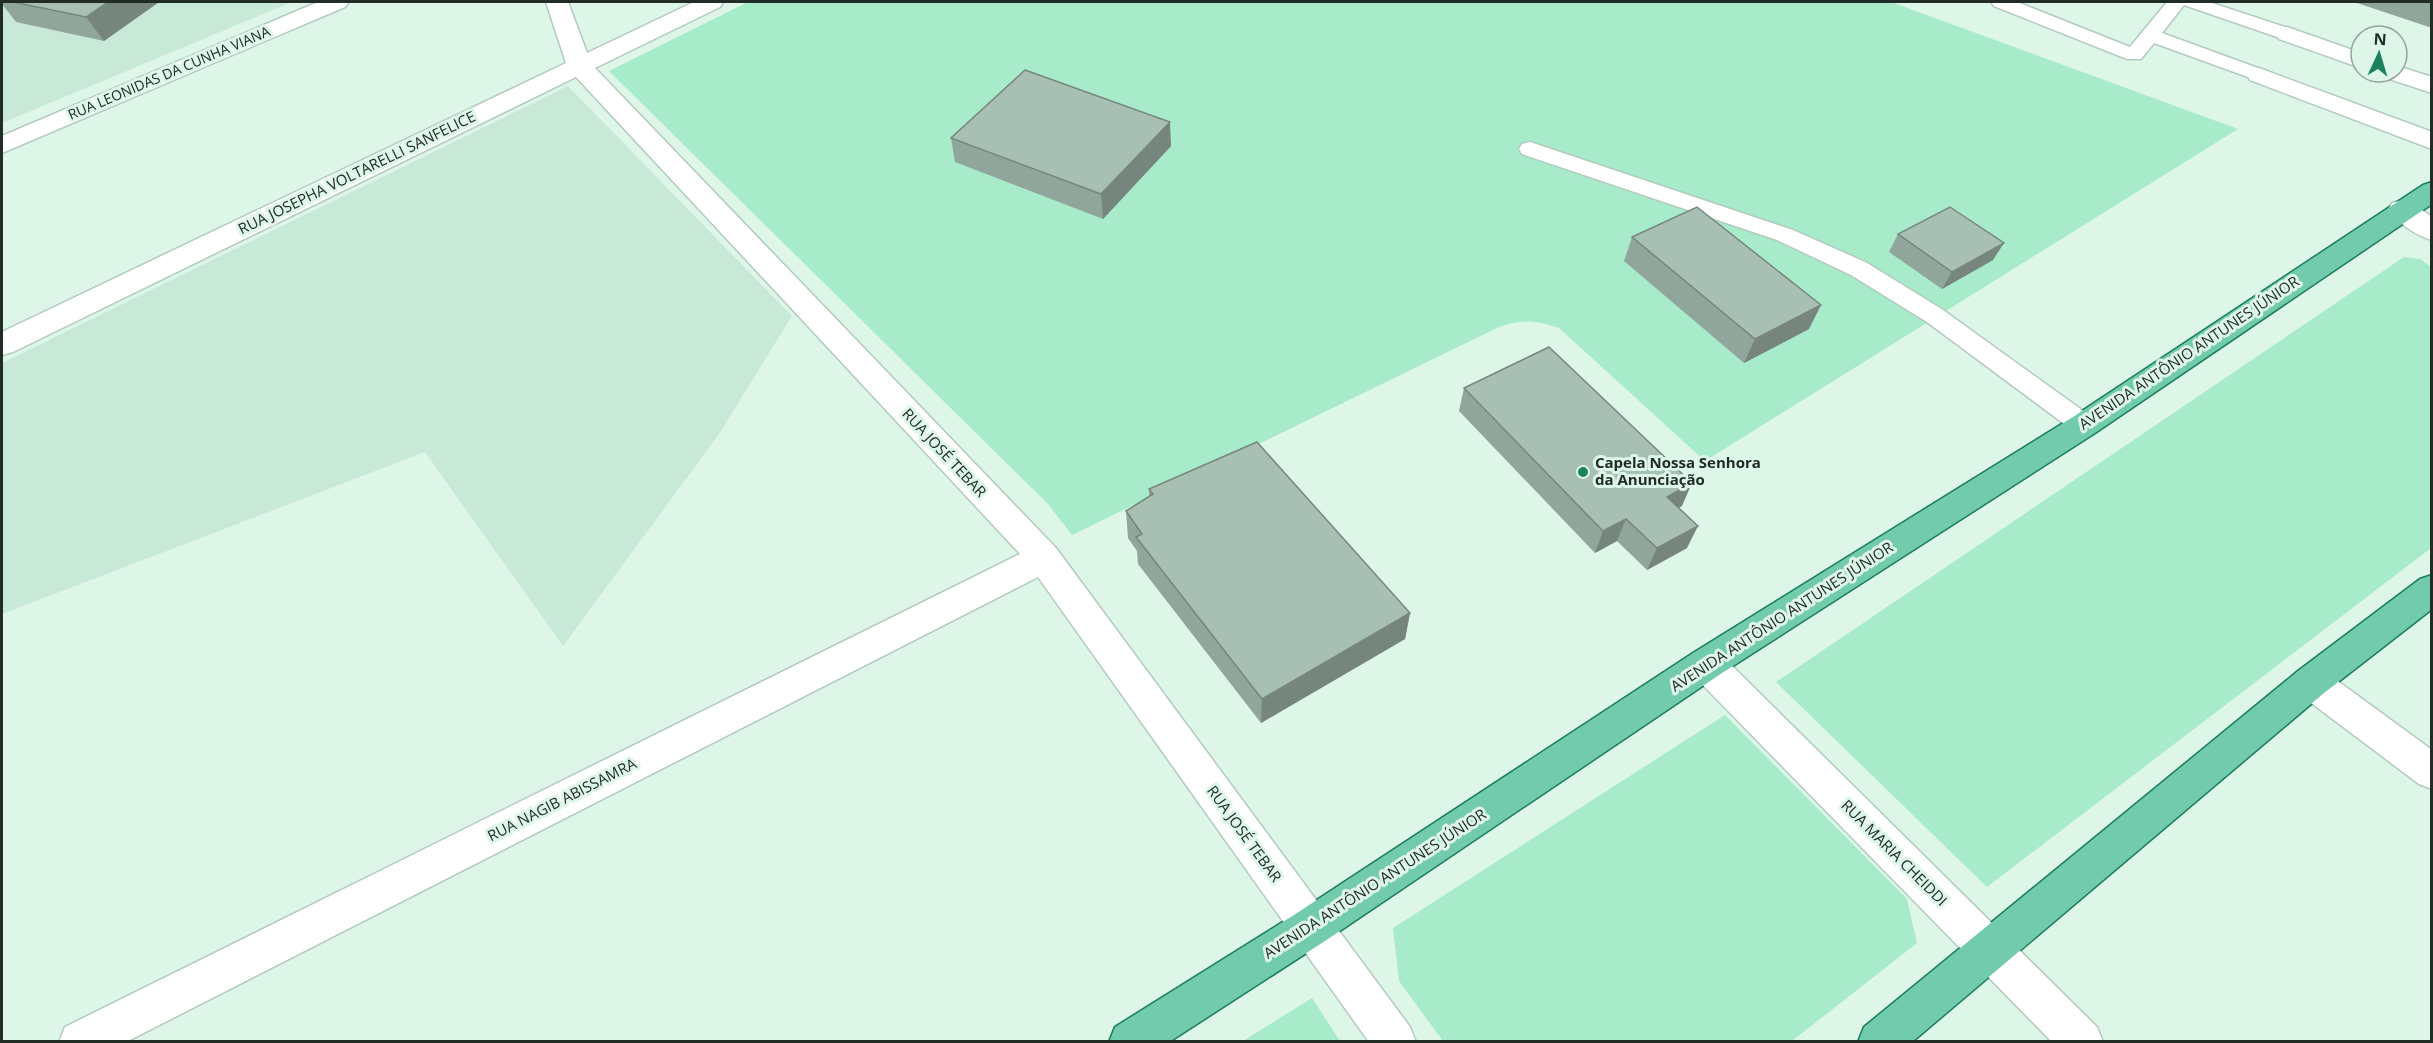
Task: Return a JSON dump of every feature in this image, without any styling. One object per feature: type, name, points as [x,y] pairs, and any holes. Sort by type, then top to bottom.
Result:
[{"type":"main road","name":"AVENIDA ANTÔNIO ANTUNES JÚNIOR","points":[[1130,1041],[1311,927],[1707,664],[2084,425],[2432,190]]},
{"type":"main road","points":[[1878,1041],[2311,682],[2432,589]]},
{"type":"street","name":"RUA LEONIDAS DA CUNHA VIANA","points":[[2,145],[337,2]]},
{"type":"street","name":"RUA JOSÉ TEBAR","points":[[557,2],[579,66],[1044,558],[1395,1041]]},
{"type":"street","name":"RUA JOSEPHA VOLTARELLI SANFELICE","points":[[2,344],[712,2]]},
{"type":"street","points":[[2287,34],[2349,57]]},
{"type":"street","points":[[2259,75],[2432,141]]},
{"type":"street","points":[[2409,78],[2432,86]]},
{"type":"street","points":[[2402,209],[2432,231]]},
{"type":"street","name":"RUA NAGIB ABISSAMRA","points":[[80,1041],[1044,558]]},
{"type":"street","name":"RUA MARIA CHEIDDI","points":[[1707,664],[2082,1041]]},
{"type":"street","points":[[2311,682],[2432,772]]},
{"type":"lane","points":[[2001,2],[2134,54],[2177,2]]},
{"type":"lane","points":[[2192,2],[2287,34]]},
{"type":"lane","points":[[2151,35],[2259,75]]},
{"type":"lane","points":[[1530,148],[1785,236],[1860,269],[1935,316],[2084,425]]},
{"type":"shaded area","points":[[2,2],[292,2],[2,123]]},
{"type":"shaded area","points":[[568,86],[792,316],[719,434],[563,646],[425,452],[2,614],[2,363]]},
{"type":"green space","points":[[748,2],[1891,2],[2238,129],[1705,461],[1559,328],[1543,323],[1522,322],[1499,327],[1072,535],[1048,504],[609,71]]},
{"type":"green space","points":[[2404,257],[2420,259],[2431,267],[2431,548],[1987,887],[1776,682]]},
{"type":"green space","points":[[1725,715],[1907,899],[1917,943],[1792,1041],[1443,1041],[1399,981],[1393,928]]},
{"type":"green space","points":[[1312,998],[1340,1041],[1243,1041]]},
{"type":"building","points":[[13,2],[108,2],[86,17]]},
{"type":"building","points":[[1025,70],[1170,122],[1101,194],[951,138]]},
{"type":"building","points":[[1697,207],[1821,305],[1755,339],[1632,237]]},
{"type":"building","points":[[1950,207],[2004,243],[1952,272],[1898,234]]},
{"type":"building","name":"Capela Nossa Senhora da Anunciação","points":[[1549,347],[1692,483],[1667,497],[1698,526],[1657,548],[1626,519],[1603,531],[1464,388]]},
{"type":"building","points":[[1257,442],[1410,613],[1262,699],[1136,537],[1142,534],[1126,511],[1153,494],[1149,489]]},
{"type":"place","name":"Capela Nossa Senhora da Anunciação","points":[[1583,472]]}]
